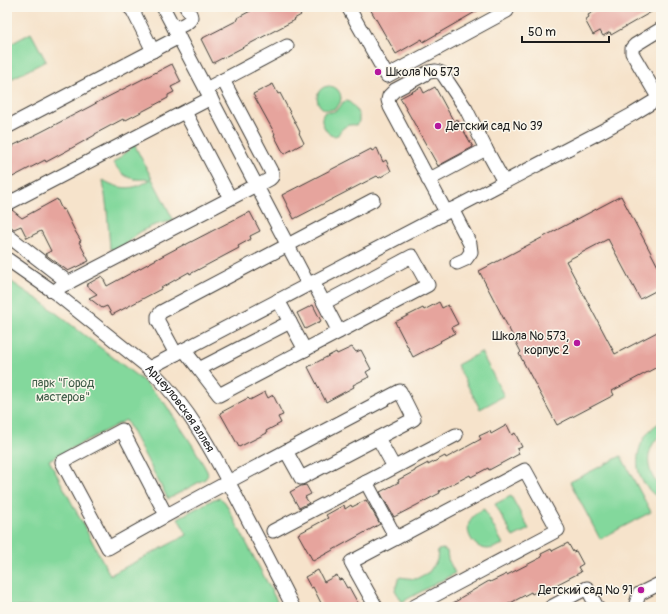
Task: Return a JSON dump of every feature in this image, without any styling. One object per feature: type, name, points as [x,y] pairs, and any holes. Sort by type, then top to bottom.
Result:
[{"type":"street","points":[[129,7],[133,11],[153,50]]},
{"type":"street","points":[[163,7],[287,245],[324,303],[339,332]]},
{"type":"street","points":[[7,127],[153,50],[177,33],[189,21],[191,15],[186,7]]},
{"type":"street","points":[[348,7],[387,76],[507,11],[505,7]]},
{"type":"street","points":[[149,368],[602,131],[660,98],[632,53],[632,48],[635,44],[661,30]]},
{"type":"street","points":[[7,204],[185,112],[223,80],[287,46]]},
{"type":"street","points":[[457,264],[466,259],[471,252],[470,244],[428,180],[390,107],[388,100],[389,96],[395,90],[429,72],[436,71],[442,73],[466,109],[504,182]]},
{"type":"street","points":[[54,292],[69,282],[230,198],[270,179],[272,174],[223,80]]},
{"type":"street","points":[[185,112],[230,198]]},
{"type":"street","points":[[428,180],[486,149]]},
{"type":"street","points":[[324,303],[412,256],[428,285],[219,395],[199,369],[180,352],[158,321],[158,316],[161,312],[373,200]]},
{"type":"street","points":[[7,235],[69,282]]},
{"type":"street","name":"Арцеуловская аллея","points":[[7,258],[54,292],[162,380],[202,433],[293,607]]},
{"type":"street","points":[[278,300],[304,350]]},
{"type":"street","points":[[199,369],[290,322]]},
{"type":"street","points":[[166,515],[122,430],[62,462],[108,548],[228,481],[400,392],[414,419],[301,478],[286,451]]},
{"type":"street","points":[[273,531],[456,435]]},
{"type":"street","points":[[378,438],[394,467]]},
{"type":"street","points":[[376,607],[352,562],[525,470],[558,530],[430,603],[413,607]]},
{"type":"street","points":[[366,482],[396,538]]},
{"type":"street","points":[[636,607],[639,594],[661,583]]},
{"type":"street","points":[[552,607],[587,588],[597,607]]},
{"type":"green space","points":[[31,33],[46,61],[7,81],[7,46]]},
{"type":"green space","points":[[329,86],[338,89],[341,98],[338,107],[329,110],[320,107],[317,98],[320,89]]},
{"type":"green space","points":[[347,101],[354,106],[359,122],[356,125],[345,127],[338,135],[330,135],[323,124],[323,115],[325,112],[336,110],[343,102]]},
{"type":"green space","points":[[134,144],[174,221],[162,223],[146,229],[136,235],[121,249],[113,250],[110,248],[103,180],[115,186],[127,188],[139,186],[151,179],[130,178],[122,173],[113,163]]},
{"type":"green space","name":"парк \"Город мастеров\"","points":[[7,279],[42,302],[142,380],[164,402],[193,446],[207,471],[208,475],[205,479],[168,499],[126,420],[49,460],[110,575],[187,535],[178,518],[214,499],[220,498],[225,502],[280,607],[7,607]]},
{"type":"green space","points":[[481,352],[504,396],[480,409],[457,365]]},
{"type":"green space","points":[[661,422],[661,434],[655,440],[649,454],[649,468],[656,482],[661,488],[661,499],[654,495],[644,483],[640,476],[638,461],[644,438],[654,426]]},
{"type":"green space","points":[[621,456],[651,512],[600,539],[570,482]]},
{"type":"green space","points":[[511,496],[529,529],[513,537],[495,504]]},
{"type":"green space","points":[[484,509],[503,544],[490,549],[483,548],[474,543],[468,529],[471,519],[475,514]]},
{"type":"green space","points":[[443,549],[447,551],[448,559],[455,573],[402,602],[395,590],[399,577],[416,579],[429,572],[437,560],[438,550]]},
{"type":"building","points":[[258,7],[296,7],[301,15],[294,19],[295,20],[213,63],[201,39],[238,20],[237,18]]},
{"type":"building","points":[[369,7],[484,7],[423,42],[422,39],[396,54]]},
{"type":"building","points":[[602,7],[660,7],[611,35],[610,32],[603,36],[600,31],[593,35],[585,20],[589,17],[588,15]]},
{"type":"building","points":[[172,64],[181,82],[171,87],[174,92],[168,95],[168,98],[124,121],[123,119],[46,162],[45,160],[7,180],[7,152],[13,148],[12,146]]},
{"type":"building","points":[[273,84],[278,94],[280,93],[304,143],[284,154],[253,94]]},
{"type":"building","points":[[421,87],[424,93],[435,87],[454,122],[457,119],[473,147],[438,166],[400,98]]},
{"type":"building","points":[[377,148],[383,162],[386,160],[391,171],[379,178],[377,176],[294,219],[282,195],[371,149],[372,151]]},
{"type":"building","points":[[621,196],[661,272],[661,288],[640,299],[608,239],[566,261],[615,354],[661,330],[661,365],[612,391],[614,395],[557,425],[519,354],[521,352],[479,271]]},
{"type":"building","points":[[57,199],[81,241],[79,242],[89,261],[68,271],[45,254],[51,251],[41,231],[27,238],[21,226],[14,229],[7,224],[7,212],[12,210],[22,218]]},
{"type":"building","points":[[250,212],[260,231],[250,236],[251,239],[238,246],[239,248],[190,274],[189,272],[112,315],[107,306],[102,308],[89,298],[97,294],[86,285],[102,276],[107,286],[185,244]]},
{"type":"building","points":[[439,302],[442,308],[448,305],[458,324],[452,327],[455,333],[413,357],[395,322]]},
{"type":"building","points":[[313,305],[321,321],[305,329],[297,313]]},
{"type":"building","points":[[352,347],[356,352],[361,350],[371,369],[366,372],[369,377],[326,402],[308,367],[336,352],[337,354]]},
{"type":"building","points":[[265,392],[268,398],[273,395],[283,415],[278,417],[281,423],[266,431],[267,433],[239,447],[220,413],[248,398],[250,400]]},
{"type":"building","points":[[507,425],[512,435],[515,433],[522,447],[517,449],[519,454],[489,470],[488,468],[471,477],[470,475],[439,491],[440,493],[394,517],[380,492],[399,482],[398,480],[428,463],[428,465],[445,456],[446,458],[481,439],[479,436],[490,431],[491,434]]},
{"type":"building","points":[[306,485],[311,494],[305,497],[309,503],[299,508],[290,492]]},
{"type":"building","points":[[366,500],[380,524],[313,561],[298,534],[328,518],[326,515],[344,505],[345,509],[351,505],[352,507]]},
{"type":"building","points":[[568,543],[573,552],[576,551],[583,564],[578,567],[581,572],[550,588],[549,585],[532,594],[531,592],[503,607],[446,607],[489,581],[490,582],[507,575],[542,557],[541,554],[551,549],[552,551]]},
{"type":"building","points":[[318,570],[324,582],[337,575],[339,580],[342,579],[347,588],[349,587],[360,607],[323,607],[313,587],[311,588],[305,577]]},
{"type":"place","name":"Школа № 573","points":[[378,72]]},
{"type":"place","name":"Детский сад № 39","points":[[438,126]]},
{"type":"place","name":"Школа № 573, корпус 2","points":[[577,343]]},
{"type":"place","name":"Детский сад № 91","points":[[641,590]]}]
